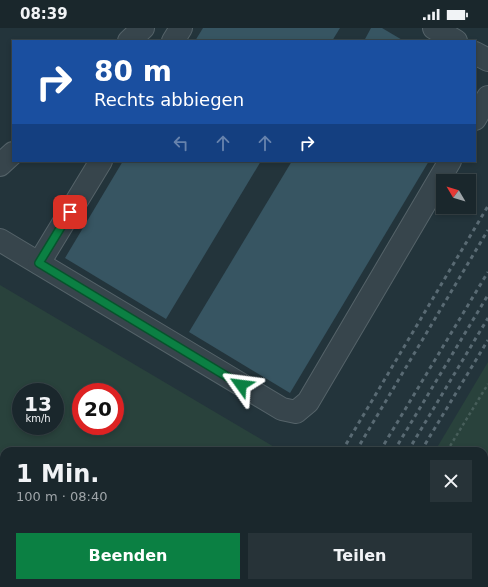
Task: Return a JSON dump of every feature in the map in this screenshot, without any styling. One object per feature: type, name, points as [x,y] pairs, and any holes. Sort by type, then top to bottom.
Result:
[{"type":"lane","points":[[130,40],[143,28]]},
{"type":"lane","points":[[174,40],[181,28]]},
{"type":"lane","points":[[434,28],[454,40]]},
{"type":"lane","points":[[476,53],[488,60]]},
{"type":"lane","points":[[476,117],[488,97]]},
{"type":"lane","points":[[0,165],[12,154]]},
{"type":"lane","points":[[39,263],[100,162]]},
{"type":"lane","points":[[0,240],[282,409],[296,412],[308,402],[449,162]]},
{"type":"path","points":[[449,447],[488,384]]},
{"type":"green space","points":[[0,285],[274,447],[0,447]]},
{"type":"green space","points":[[488,362],[488,447],[437,447]]},
{"type":"water","points":[[203,28],[340,28],[333,40],[196,40]]},
{"type":"water","points":[[371,28],[382,28],[402,40],[365,40]]},
{"type":"water","points":[[122,162],[260,162],[166,319],[65,258]]},
{"type":"water","points":[[291,162],[428,162],[290,393],[189,332]]},
{"type":"railway","points":[[344,447],[488,206]]},
{"type":"railway","points":[[358,447],[488,230]]},
{"type":"railway","points":[[382,447],[488,272]]},
{"type":"railway","points":[[396,447],[488,295]]},
{"type":"railway","points":[[410,447],[488,318]]},
{"type":"railway","points":[[423,447],[488,340]]},
{"type":"route","points":[[70,212],[39,263],[241,385]]}]
